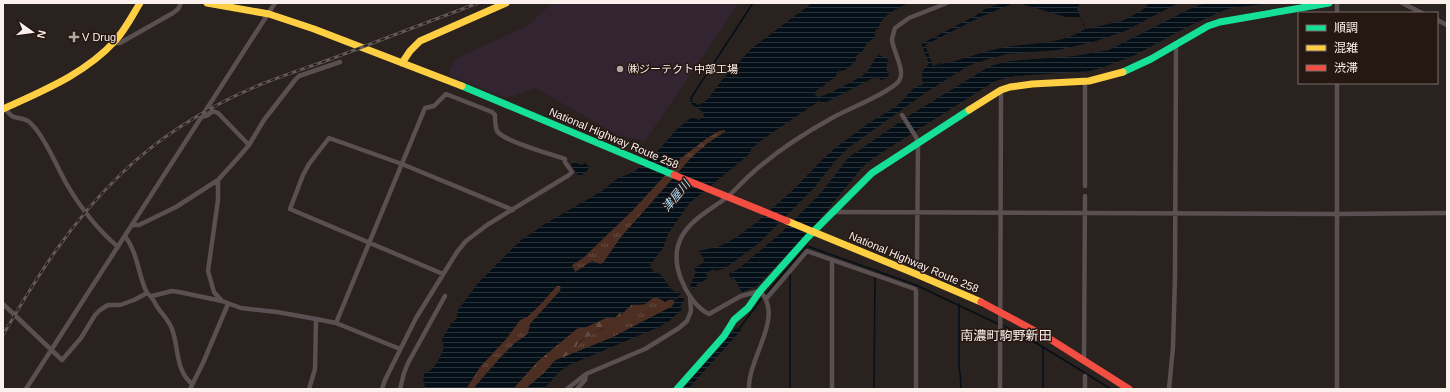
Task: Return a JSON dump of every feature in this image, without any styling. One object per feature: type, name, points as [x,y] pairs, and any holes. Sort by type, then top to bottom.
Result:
[{"type":"main road","points":[[4,109],[74,74],[96,59],[124,30],[140,3]]},
{"type":"main road","name":"National Highway Route 258","points":[[207,3],[269,14],[314,29],[428,72],[727,197],[758,208],[916,273],[1000,312],[1084,359],[1129,389]]},
{"type":"main road","points":[[402,63],[410,51],[420,41],[506,3]]},
{"type":"main road","points":[[677,389],[724,336],[734,320],[763,295],[832,212],[872,173],[917,140],[1001,90],[1010,86],[1020,85],[1074,83],[1121,72],[1139,66],[1176,46],[1208,26],[1220,22],[1329,3]]},
{"type":"street","points":[[114,42],[120,43],[173,13],[178,9],[181,3]]},
{"type":"street","points":[[26,389],[275,3]]},
{"type":"street","points":[[916,389],[915,289],[807,251],[763,295],[741,296],[709,314],[690,297],[684,287],[676,264],[676,258],[681,238],[697,218],[727,197],[750,174],[797,138],[889,90],[899,81],[900,67],[892,40],[895,28],[909,18],[947,3]]},
{"type":"street","points":[[1402,3],[1420,12]]},
{"type":"street","points":[[1438,20],[1447,25]]},
{"type":"street","points":[[1170,389],[1174,321],[1176,46]]},
{"type":"street","points":[[133,225],[176,207],[218,180],[249,145],[264,120],[299,76],[340,62]]},
{"type":"street","points":[[1085,81],[1085,186]]},
{"type":"street","points":[[1337,84],[1337,389]]},
{"type":"street","points":[[1000,389],[1001,90]]},
{"type":"street","points":[[336,323],[425,108],[434,106],[446,94],[492,112],[495,115],[498,131],[507,139],[565,159],[565,162],[572,172],[569,175],[487,225],[466,241],[443,274],[416,318],[382,389]]},
{"type":"street","points":[[4,109],[10,115],[28,120],[34,126],[43,138],[66,182],[82,208],[99,229],[118,247]]},
{"type":"street","points":[[202,117],[213,111],[218,113],[249,145]]},
{"type":"street","points":[[902,115],[917,140],[918,259]]},
{"type":"street","points":[[443,274],[290,209],[303,175],[309,164],[329,138],[402,164],[513,210]]},
{"type":"street","points":[[218,180],[218,200],[208,271],[214,292],[222,301]]},
{"type":"street","points":[[1084,196],[1084,359]]},
{"type":"street","points":[[832,212],[1447,213]]},
{"type":"street","points":[[125,236],[129,241],[150,295],[156,306],[170,322],[173,329],[180,365],[183,372],[192,384]]},
{"type":"street","points":[[832,260],[832,389]]},
{"type":"street","points":[[3,304],[60,356],[62,360],[81,338],[95,315],[100,310],[108,305],[120,305],[150,295],[172,291],[222,301],[241,308],[283,313],[336,323],[400,349]]},
{"type":"street","points":[[749,389],[751,369],[769,321],[770,312],[763,295]]},
{"type":"street","points":[[400,389],[408,363],[445,296]]},
{"type":"street","points":[[567,389],[586,374],[645,349],[679,328],[687,321],[691,311],[690,297]]},
{"type":"street","points":[[190,389],[228,304]]},
{"type":"street","points":[[309,389],[315,369],[316,319]]},
{"type":"street","points":[[577,389],[585,380],[586,374]]},
{"type":"street","points":[[1084,376],[1085,389]]},
{"type":"shaded area","points":[[552,3],[739,3],[645,141],[617,135],[536,88],[506,98],[448,75],[455,59],[527,26]]},
{"type":"green space","points":[[725,130],[725,132],[708,143],[690,159],[621,237],[603,263],[597,263],[575,272],[572,265],[583,258],[632,211],[681,158],[707,138],[719,131]]},
{"type":"green space","points":[[559,285],[561,288],[560,291],[530,324],[528,334],[515,343],[500,358],[473,389],[466,389],[480,367],[507,338],[520,320],[556,286]]},
{"type":"green space","points":[[658,297],[666,301],[673,299],[674,304],[671,307],[611,338],[565,357],[586,337],[614,322],[620,312],[622,314],[631,305],[641,305]]},
{"type":"green space","points":[[617,316],[619,322],[615,325],[601,329],[581,340],[576,348],[565,357],[554,361],[544,373],[525,389],[513,389],[538,361],[575,330],[584,328],[606,318],[614,318]]},
{"type":"water","name":"津屋川","points":[[812,3],[908,3],[886,16],[878,29],[875,30],[875,37],[867,43],[862,52],[857,55],[856,60],[845,70],[839,71],[834,78],[816,91],[815,95],[818,97],[827,94],[863,75],[868,71],[879,55],[887,58],[888,60],[886,70],[889,73],[888,77],[882,80],[875,77],[824,103],[819,101],[763,139],[750,150],[751,152],[747,156],[687,206],[668,234],[663,248],[650,265],[653,271],[660,274],[672,290],[677,292],[680,291],[681,294],[673,300],[670,299],[665,302],[655,297],[645,304],[631,305],[622,314],[620,312],[614,318],[606,318],[584,328],[578,328],[538,361],[513,389],[473,389],[515,343],[528,334],[530,324],[560,291],[561,286],[557,286],[537,308],[527,317],[520,320],[507,338],[480,367],[466,389],[423,389],[425,384],[423,379],[424,374],[431,370],[437,363],[444,348],[442,339],[451,324],[457,318],[458,310],[479,282],[520,241],[545,224],[602,191],[618,178],[634,172],[657,152],[677,129],[692,117],[699,120],[704,116],[703,112],[689,102],[692,101],[698,105],[708,99],[722,80],[752,48]],"holes":[[[725,130],[725,132],[708,143],[690,159],[621,237],[603,263],[600,264],[592,261],[575,272],[572,265],[583,258],[632,211],[681,158],[707,138],[719,131]]]},
{"type":"water","points":[[1001,3],[1014,3],[980,17],[925,45],[933,66],[1001,48],[1055,41],[1085,29],[1080,17],[1066,17],[1019,3],[1080,3],[1077,9],[1086,29],[1122,21],[1141,11],[1150,3],[1178,3],[1125,31],[1093,42],[1058,50],[1007,54],[968,66],[928,91],[848,148],[835,161],[814,188],[759,243],[723,269],[715,271],[714,269],[706,273],[708,278],[696,285],[697,287],[693,289],[690,285],[696,272],[694,268],[705,262],[699,251],[720,246],[737,237],[758,221],[794,189],[834,149],[869,123],[897,106],[915,87],[923,85],[922,73],[929,64],[922,45],[923,43],[975,16],[985,9]]},
{"type":"water","points":[[1205,3],[1271,3],[1232,8],[1220,12],[1191,25],[1135,55],[1090,71],[1015,76],[995,81],[863,166],[813,228],[757,286],[742,292],[734,278],[731,279],[729,274],[738,269],[780,234],[822,192],[848,158],[907,117],[987,68],[1010,61],[1075,56],[1109,50],[1192,8]]},
{"type":"water","points":[[573,162],[582,165],[585,163],[589,166],[589,168],[581,175],[578,175],[571,165]]},
{"type":"water","points":[[683,297],[684,300],[680,307],[682,309],[669,321],[659,327],[567,366],[559,372],[544,389],[525,389],[544,373],[556,360],[611,338],[671,307],[674,304],[674,300]]},
{"type":"water","points":[[736,328],[741,330],[688,389],[682,389]]},
{"type":"waterway","points":[[692,102],[691,98],[753,3]]},
{"type":"waterway","points":[[739,329],[762,298],[807,246],[916,285],[998,324]]},
{"type":"waterway","points":[[790,273],[790,389]]},
{"type":"waterway","points":[[874,389],[875,277]]},
{"type":"waterway","points":[[959,304],[959,369],[961,389]]},
{"type":"waterway","points":[[1004,326],[1043,347],[1111,389]]},
{"type":"waterway","points":[[1043,347],[1043,389]]},
{"type":"railway","points":[[3,335],[29,291],[56,250],[86,211],[136,160],[168,135],[220,103],[257,86],[478,3]]},
{"type":"traffic: fast","points":[[1123,72],[1151,59],[1208,26],[1220,22],[1329,3]]},
{"type":"traffic: fast","points":[[462,86],[674,175]]},
{"type":"traffic: fast","points":[[677,389],[724,336],[734,320],[748,308],[760,291],[807,238],[872,173],[969,110]]},
{"type":"traffic: slow","points":[[3,109],[62,81],[103,53],[119,37],[140,3]]},
{"type":"traffic: slow","points":[[207,3],[269,14],[314,29],[462,86]]},
{"type":"traffic: slow","points":[[402,63],[410,51],[420,41],[506,3]]},
{"type":"traffic: slow","points":[[969,110],[1001,90],[1010,87],[1032,84],[1089,81],[1123,72]]},
{"type":"traffic: slow","points":[[787,221],[981,302]]},
{"type":"traffic: jam","points":[[674,175],[787,221]]},
{"type":"traffic: jam","points":[[981,302],[1050,339],[1129,389]]},
{"type":"place","name":"V Drug","points":[[74,37]]},
{"type":"place","name":"㈱ジーテクト中部工場","points":[[620,69]]},
{"type":"district","name":"南濃町駒野新田","points":[[1006,335]]}]
